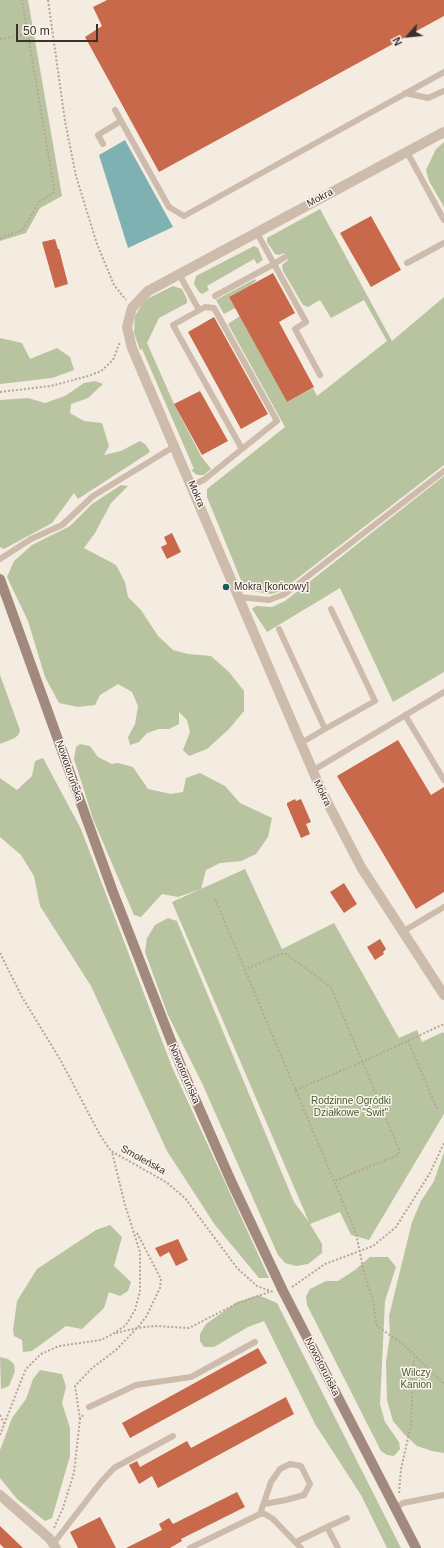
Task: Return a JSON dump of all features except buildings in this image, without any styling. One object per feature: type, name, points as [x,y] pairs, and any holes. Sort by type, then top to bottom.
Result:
[{"type":"main road","name":"Nowotoruńska","points":[[0,579],[113,892],[182,1069],[231,1181],[283,1291],[416,1548]]},
{"type":"street","name":"Mokra","points":[[444,132],[148,291],[132,308],[127,327],[132,348],[176,446],[312,771],[350,848],[402,932],[444,995]]},
{"type":"street","points":[[0,1495],[53,1543]]},
{"type":"lane","points":[[115,110],[169,208],[184,216],[444,72]]},
{"type":"lane","points":[[405,93],[428,98],[444,91]]},
{"type":"lane","points":[[103,144],[98,135],[121,121]]},
{"type":"lane","points":[[407,152],[444,220]]},
{"type":"lane","points":[[257,233],[306,322],[294,329],[320,375]]},
{"type":"lane","points":[[407,263],[444,243]]},
{"type":"lane","points":[[215,296],[285,258]]},
{"type":"lane","points":[[180,274],[199,310]]},
{"type":"lane","points":[[192,486],[205,479],[277,421],[214,308],[205,307],[173,325],[242,449]]},
{"type":"lane","points":[[0,559],[31,539],[62,525],[93,496],[176,446]]},
{"type":"lane","points":[[239,597],[269,600],[285,594],[444,471]]},
{"type":"lane","points":[[300,743],[375,700],[331,609]]},
{"type":"lane","points":[[280,629],[325,729]]},
{"type":"lane","points":[[312,771],[444,692]]},
{"type":"lane","points":[[405,716],[444,780]]},
{"type":"lane","points":[[402,932],[444,907]]},
{"type":"lane","points":[[89,1407],[136,1385],[191,1377],[255,1342]]},
{"type":"lane","points":[[53,1543],[101,1482],[114,1468],[173,1436]]},
{"type":"lane","points":[[260,1514],[271,1482],[280,1469],[290,1464],[301,1466],[310,1484],[304,1495],[264,1504]]},
{"type":"lane","points":[[395,1508],[403,1503],[444,1496]]},
{"type":"lane","points":[[190,1548],[260,1514],[265,1514],[274,1519],[301,1548]]},
{"type":"lane","points":[[296,1542],[347,1518]]},
{"type":"lane","points":[[327,1527],[338,1548]]},
{"type":"lane","points":[[202,1542],[206,1548]]},
{"type":"path","points":[[0,238],[20,231],[24,228],[39,202],[52,193],[54,188],[22,0]]},
{"type":"path","points":[[48,0],[65,121],[76,176],[97,244],[114,285],[132,308]]},
{"type":"path","points":[[0,39],[52,29]]},
{"type":"path","points":[[0,392],[52,386],[101,371],[113,360],[121,334],[127,327]]},
{"type":"path","points":[[215,899],[356,1233],[361,1251],[364,1273],[376,1314],[376,1323],[378,1327],[403,1344],[414,1357],[444,1384]]},
{"type":"path","name":"Smoleńska","points":[[0,953],[22,997],[61,1061],[100,1135],[111,1151],[166,1182],[185,1198],[237,1268],[257,1286],[270,1292]]},
{"type":"path","points":[[244,970],[281,954],[286,954],[331,986],[399,1149],[398,1155],[334,1181]]},
{"type":"path","points":[[295,1090],[408,1042],[444,1024]]},
{"type":"path","points":[[408,1042],[438,1111]]},
{"type":"path","points":[[113,1334],[137,1328],[155,1326],[189,1328],[236,1304],[270,1292],[283,1291],[297,1285],[325,1264],[372,1246],[396,1226],[430,1173],[444,1143]]},
{"type":"path","points":[[0,1435],[26,1369],[41,1354],[59,1346],[101,1340],[113,1334],[126,1325],[132,1316],[138,1301],[140,1291],[140,1252],[133,1226],[125,1205],[111,1151]]},
{"type":"path","points":[[53,1543],[74,1473],[80,1419],[75,1386],[92,1368],[116,1350],[137,1328],[146,1317],[160,1288],[161,1279],[133,1226]]},
{"type":"path","points":[[399,1496],[401,1469],[411,1425],[414,1357]]},
{"type":"path","points":[[80,1419],[89,1407]]},
{"type":"path","points":[[0,1415],[5,1425]]},
{"type":"green space","points":[[0,0],[28,0],[62,196],[40,208],[26,233],[0,241]]},
{"type":"green space","points":[[444,142],[444,207],[429,181],[426,170],[436,149]]},
{"type":"green space","points":[[320,209],[392,341],[444,297],[444,465],[281,591],[271,594],[245,590],[207,497],[207,489],[285,427],[228,324],[240,316],[287,402],[313,388],[317,396],[387,341],[364,300],[331,318],[320,300],[308,307],[303,305],[283,271],[282,265],[288,260],[284,253],[279,255],[275,254],[267,242],[267,238]]},
{"type":"green space","points":[[254,246],[258,248],[263,260],[257,264],[254,259],[207,286],[209,290],[202,294],[199,292],[194,284],[196,276]]},
{"type":"green space","points":[[255,279],[256,281],[249,286],[229,297],[235,308],[224,314],[216,300]]},
{"type":"green space","points":[[173,286],[182,289],[187,299],[187,303],[159,318],[147,343],[174,404],[201,456],[211,469],[204,475],[197,475],[191,470],[194,469],[142,349],[140,350],[134,333],[135,316],[141,306],[147,299]]},
{"type":"green space","points":[[0,338],[22,343],[30,359],[57,348],[70,357],[74,370],[52,378],[0,384]]},
{"type":"green space","points":[[95,381],[103,384],[88,398],[71,404],[70,413],[84,421],[102,423],[109,446],[104,455],[121,451],[140,441],[146,445],[150,452],[78,499],[74,493],[52,523],[4,549],[0,547],[0,400],[28,398],[45,403],[65,396],[84,383]]},
{"type":"green space","points":[[444,476],[444,672],[393,702],[340,588],[267,632],[252,609],[256,606],[272,607],[285,601]]},
{"type":"green space","points":[[121,485],[128,486],[111,503],[95,533],[84,548],[116,565],[125,582],[128,597],[141,610],[158,636],[173,650],[188,654],[211,656],[229,672],[244,691],[244,711],[229,729],[207,749],[189,756],[183,750],[190,732],[187,720],[179,712],[179,724],[169,729],[159,729],[147,733],[139,742],[130,745],[128,737],[135,724],[138,706],[132,692],[118,684],[100,695],[95,705],[78,707],[59,703],[45,677],[28,621],[7,577],[14,561],[32,545],[70,526],[92,504]]},
{"type":"green space","points":[[0,675],[20,730],[19,734],[15,738],[0,744]]},
{"type":"green space","points":[[80,744],[90,746],[98,757],[112,764],[118,763],[133,767],[148,789],[171,794],[183,792],[186,778],[200,773],[225,786],[240,803],[272,818],[268,837],[256,854],[241,861],[220,863],[206,870],[201,889],[178,897],[162,894],[141,917],[134,915],[93,819],[74,759],[76,747]]},
{"type":"green space","points":[[43,758],[81,829],[172,1067],[269,1278],[259,1278],[215,1225],[167,1151],[91,986],[40,906],[34,876],[21,855],[0,837],[0,778],[17,790],[32,776],[35,761]]},
{"type":"green space","name":"Rodzinne Ogródki Działkowe \"Świt\"","points":[[245,869],[282,949],[334,923],[399,1038],[417,1030],[422,1042],[443,1032],[444,1034],[444,1114],[369,1240],[351,1235],[340,1212],[310,1224],[322,1244],[322,1253],[308,1264],[296,1266],[285,1263],[278,1255],[202,1083],[168,1015],[145,952],[147,938],[155,925],[168,918],[177,921],[294,1202],[309,1222],[172,902]]},
{"type":"green space","name":"Wilczy Kanion","points":[[444,1152],[444,1453],[417,1446],[393,1421],[387,1400],[386,1362],[390,1335],[389,1316],[412,1222],[421,1201],[434,1181]]},
{"type":"green space","points":[[110,1225],[122,1237],[114,1266],[131,1282],[128,1291],[120,1296],[109,1292],[104,1308],[82,1329],[66,1326],[32,1351],[23,1352],[22,1340],[14,1336],[13,1330],[17,1301],[37,1269],[96,1230]]},
{"type":"green space","points":[[370,1257],[388,1257],[396,1267],[385,1301],[380,1404],[385,1422],[399,1442],[400,1449],[394,1456],[387,1455],[381,1451],[307,1305],[306,1296],[310,1289],[326,1281],[338,1281],[355,1270]]},
{"type":"green space","points":[[258,1295],[277,1303],[401,1548],[387,1548],[361,1495],[315,1424],[264,1321],[248,1327],[214,1347],[204,1347],[200,1341],[200,1334],[206,1324],[237,1302]]},
{"type":"green space","points":[[0,1357],[8,1359],[14,1364],[15,1371],[9,1386],[1,1389]]},
{"type":"green space","points":[[40,1370],[62,1374],[66,1387],[62,1403],[70,1428],[70,1456],[52,1518],[45,1521],[17,1499],[0,1478],[0,1450],[12,1418],[26,1399],[33,1379]]},
{"type":"water","points":[[125,140],[173,227],[128,248],[99,155]]},
{"type":"place","name":"Mokra [końcowy]","points":[[226,587]]}]
